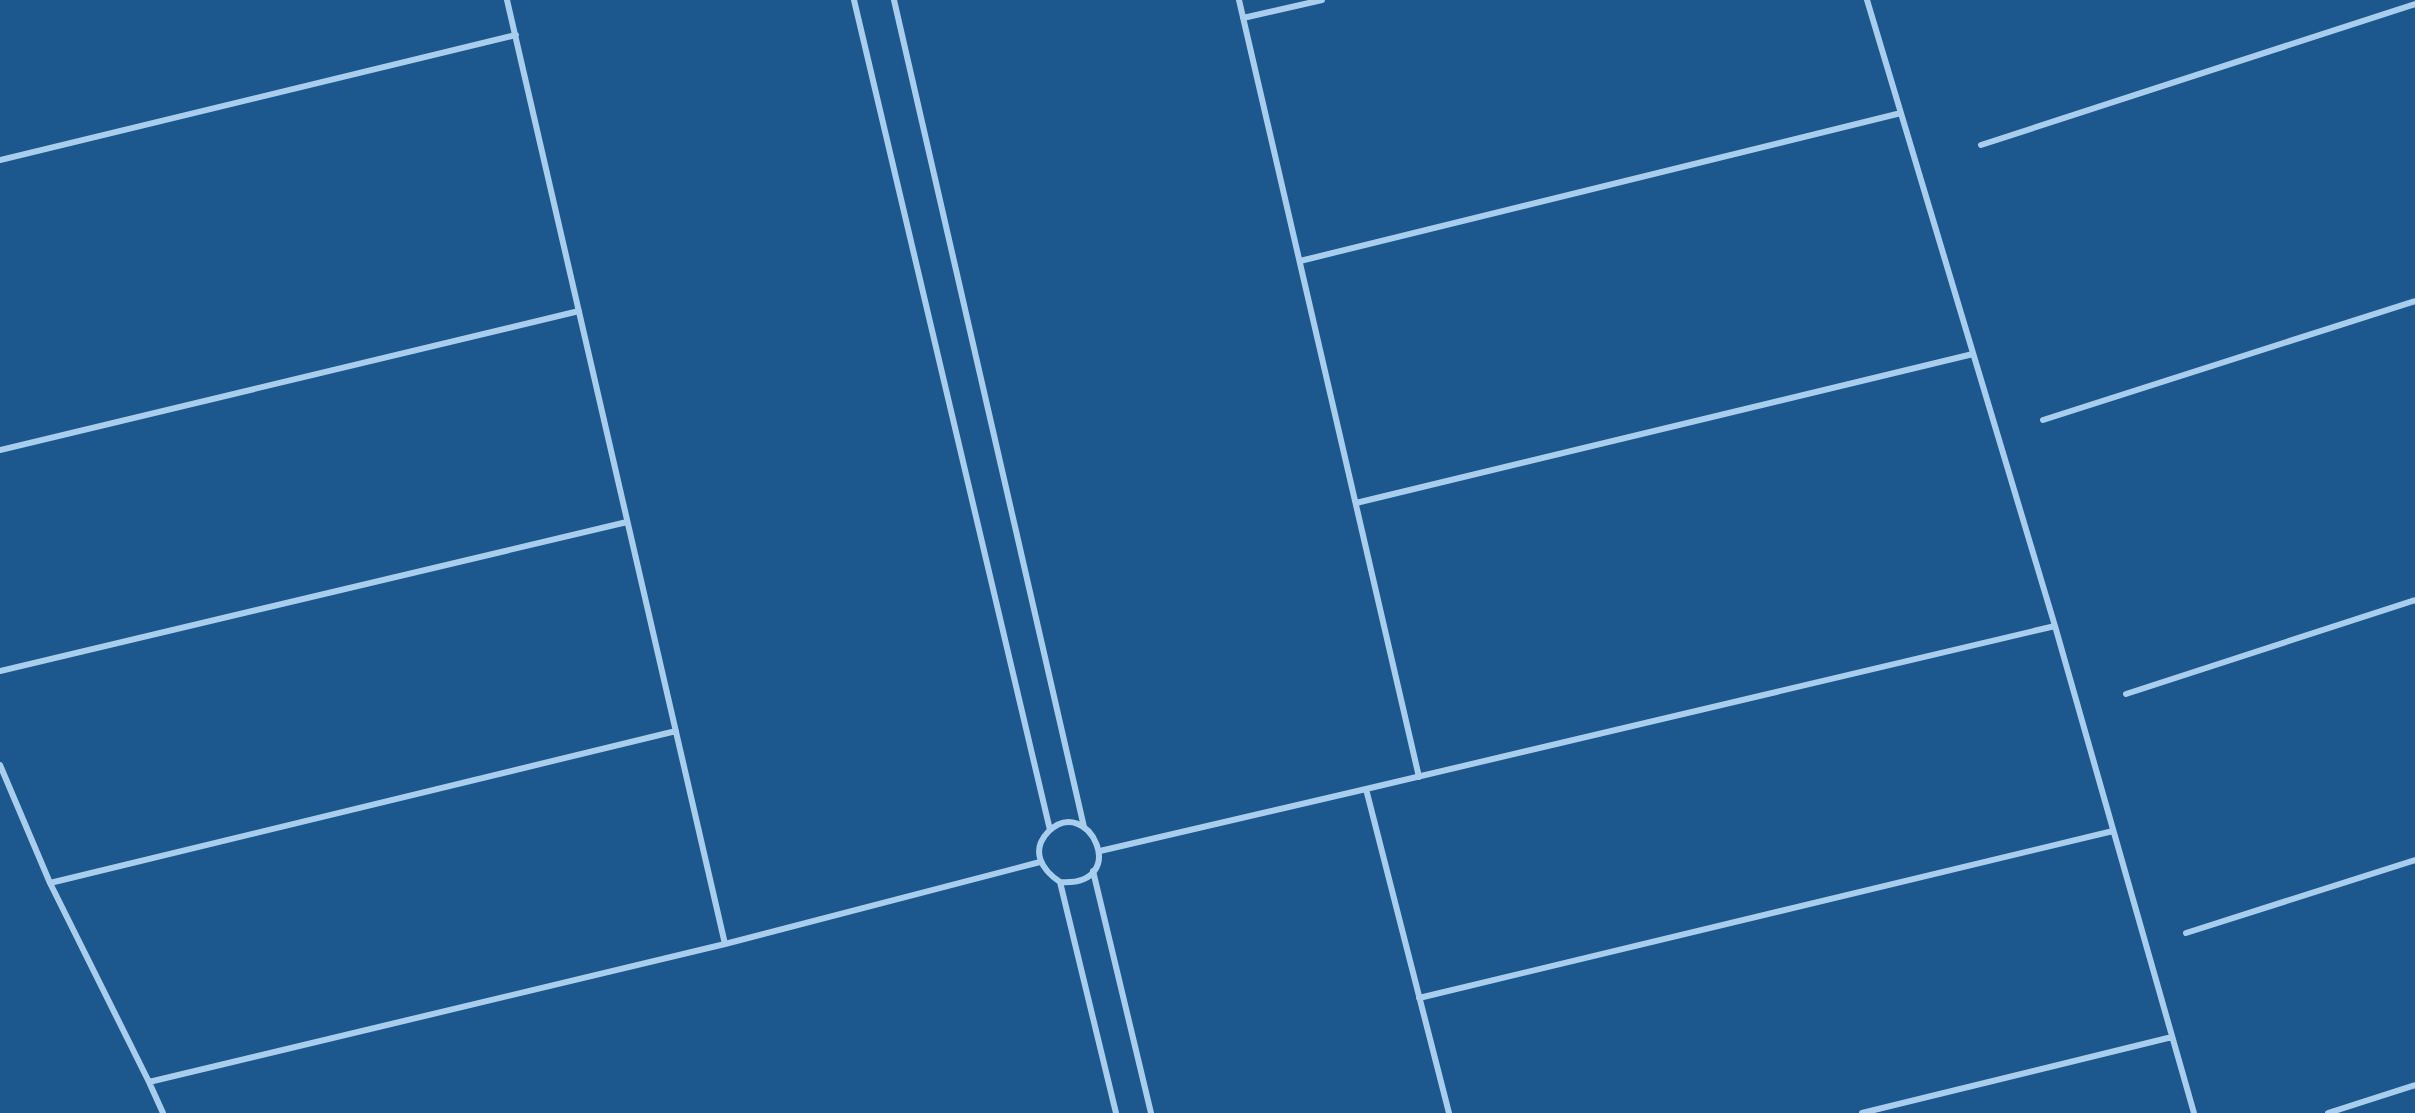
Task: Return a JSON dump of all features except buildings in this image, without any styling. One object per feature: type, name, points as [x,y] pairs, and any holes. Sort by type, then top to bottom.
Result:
[{"type":"street","points":[[507,0],[724,944]]},
{"type":"street","points":[[854,0],[1050,830]]},
{"type":"street","points":[[894,0],[1084,827]]},
{"type":"street","points":[[1239,0],[1419,777]]},
{"type":"street","points":[[1244,18],[1322,0]]},
{"type":"street","points":[[1867,0],[2055,627],[2194,1113]]},
{"type":"street","points":[[1981,145],[2415,4]]},
{"type":"street","points":[[0,160],[516,35]]},
{"type":"street","points":[[1300,261],[1901,113]]},
{"type":"street","points":[[2043,420],[2415,301]]},
{"type":"street","points":[[0,450],[579,311]]},
{"type":"street","points":[[1356,503],[1973,354]]},
{"type":"street","points":[[0,672],[627,522]]},
{"type":"street","points":[[2126,693],[2415,600]]},
{"type":"street","points":[[1100,850],[2055,627]]},
{"type":"street","points":[[50,883],[676,731]]},
{"type":"street","points":[[0,765],[50,883],[164,1113]]},
{"type":"street","points":[[1366,789],[1449,1113]]},
{"type":"street","points":[[1066,824],[1076,824],[1095,836],[1100,850],[1098,865],[1088,877],[1075,883],[1060,882],[1048,874],[1040,862],[1039,850],[1042,839],[1050,830],[1066,824]]},
{"type":"street","points":[[1419,998],[2114,831]]},
{"type":"street","points":[[2186,933],[2415,860]]},
{"type":"street","points":[[149,1082],[724,944],[1040,862]]},
{"type":"street","points":[[1093,871],[1151,1113]]},
{"type":"street","points":[[1060,882],[1116,1113]]},
{"type":"street","points":[[1862,1113],[2172,1037]]},
{"type":"street","points":[[2328,1113],[2415,1085]]}]
